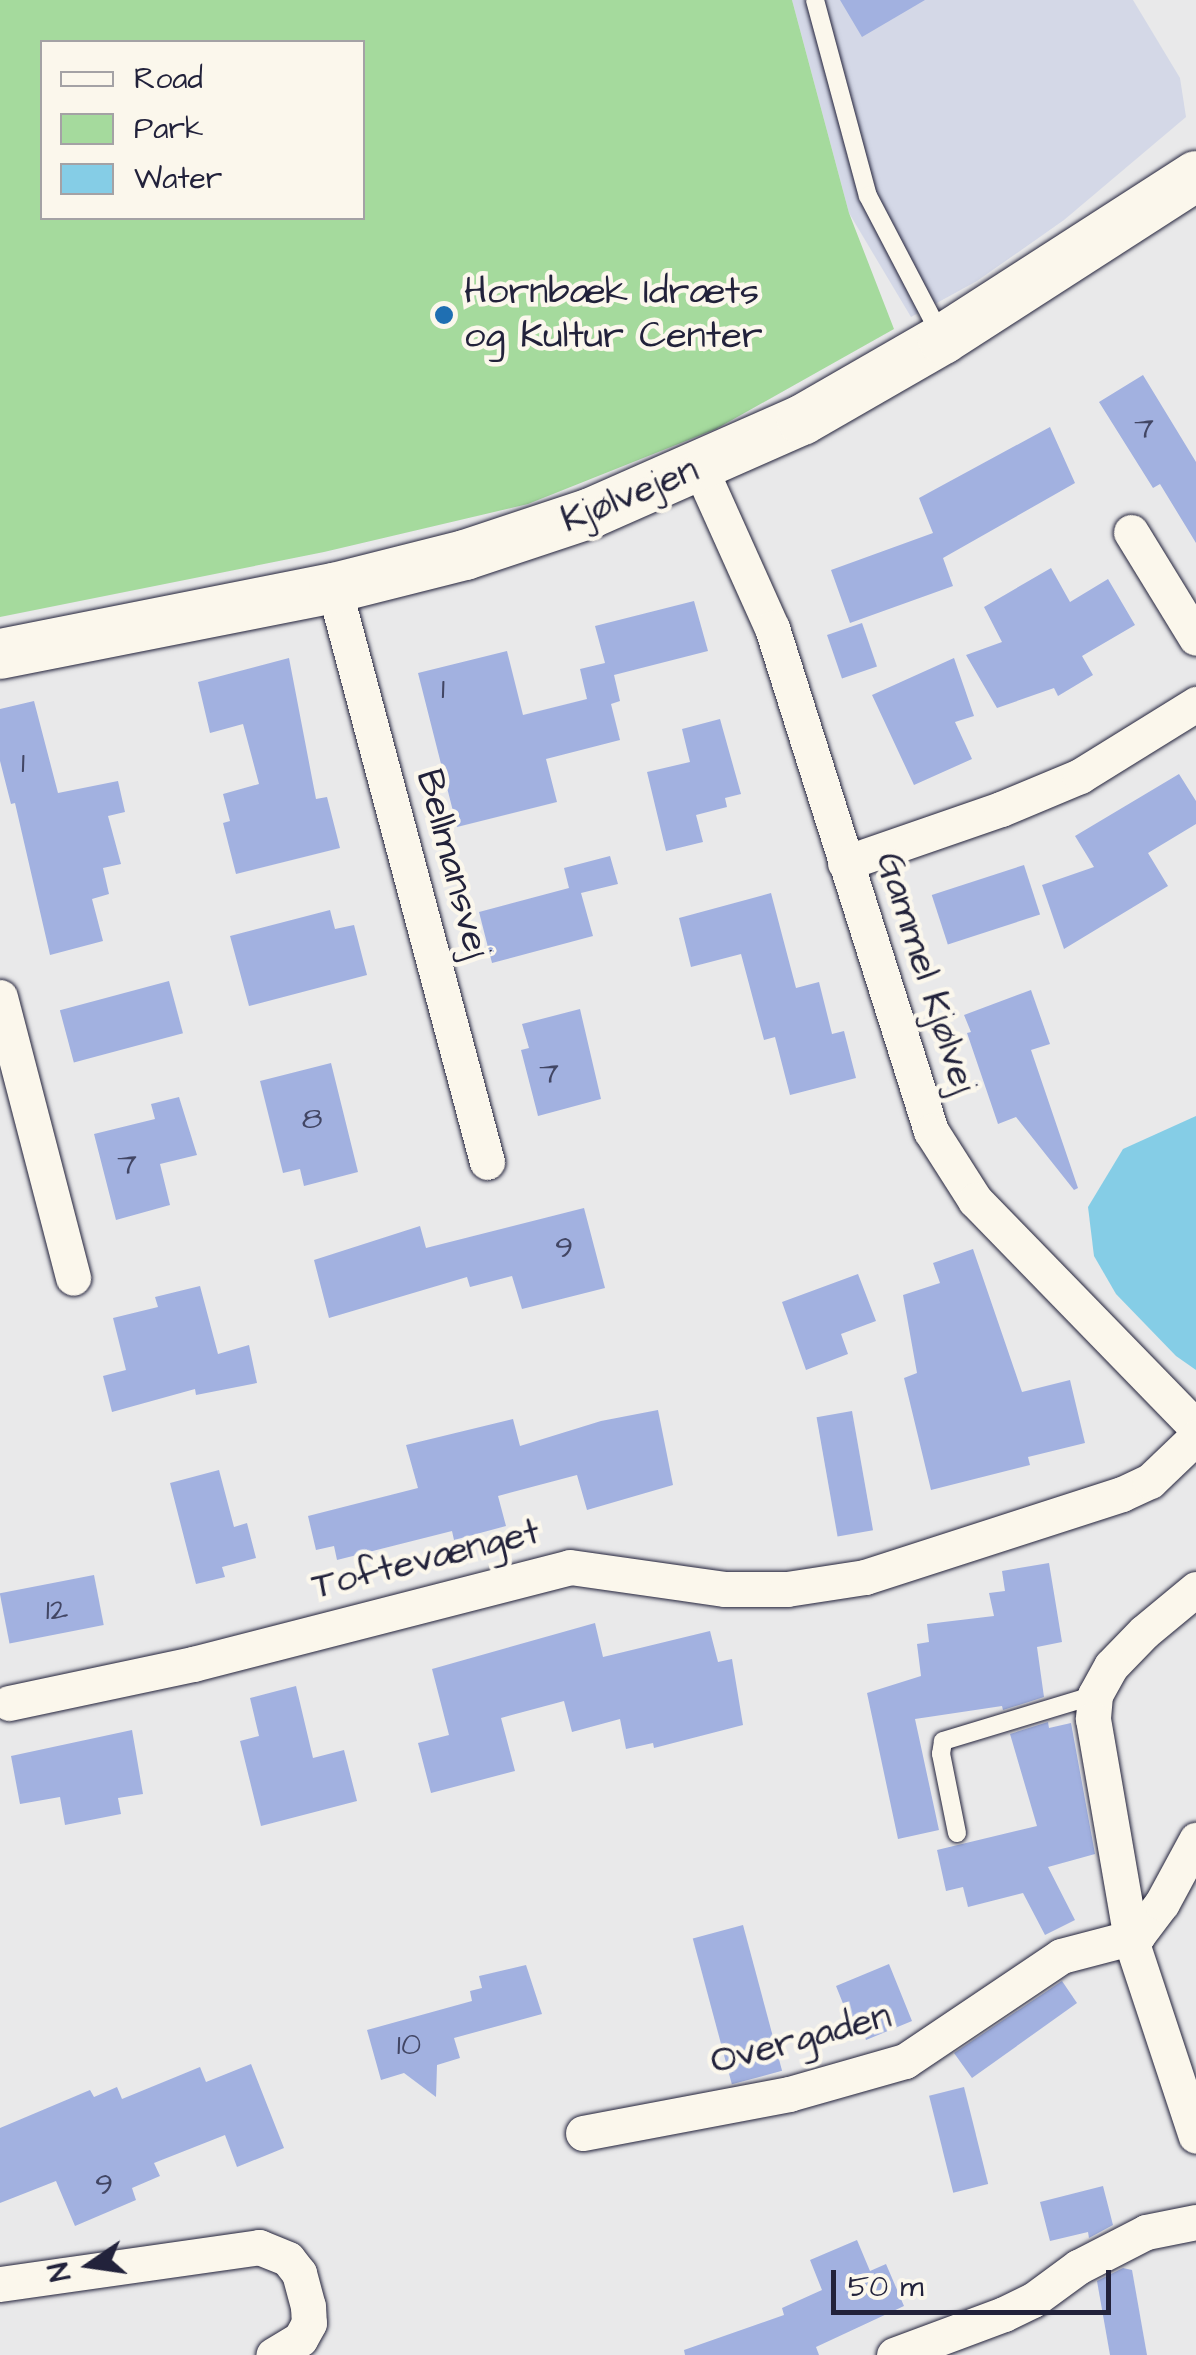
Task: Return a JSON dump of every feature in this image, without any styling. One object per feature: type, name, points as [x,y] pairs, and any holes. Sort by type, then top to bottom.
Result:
[{"type":"street","name":"Kjølvejen","points":[[0,654],[334,588],[532,535],[700,468],[802,420],[943,339],[1196,176]]},
{"type":"street","name":"Gammel Kjølvej","points":[[700,468],[772,628],[931,1131],[975,1200],[1196,1427]]},
{"type":"street","points":[[1131,532],[1196,638]]},
{"type":"street","name":"Bellmansvej","points":[[334,588],[487,1162]]},
{"type":"street","points":[[844,863],[1001,809],[1080,776],[1196,704]]},
{"type":"street","points":[[0,997],[73,1278]]},
{"type":"street","name":"Toftevænget","points":[[9,1703],[193,1664],[570,1568],[725,1589],[787,1589],[865,1577],[1122,1494],[1150,1481],[1196,1437]]},
{"type":"street","points":[[1196,1589],[1144,1632],[1111,1666],[1095,1695],[1093,1719],[1131,1940],[1196,2136]]},
{"type":"street","points":[[1131,1940],[1162,1903],[1196,1840]]},
{"type":"street","name":"Overgaden","points":[[582,2134],[789,2094],[876,2072],[934,2044],[1061,1956],[1131,1940]]},
{"type":"street","points":[[894,2355],[1033,2300],[1078,2267],[1146,2232],[1196,2222]]},
{"type":"street","points":[[0,2284],[259,2247],[288,2259],[299,2273],[308,2306],[309,2323],[300,2339],[274,2355]]},
{"type":"lane","points":[[815,0],[868,196],[943,339]]},
{"type":"lane","points":[[957,1833],[941,1754],[943,1741],[1095,1695]]},
{"type":"shaded area","points":[[792,0],[1133,0],[1180,78],[1186,117],[1064,220],[977,281],[911,317],[849,213]]},
{"type":"green space","name":"Hornbæk Idræts og Kultur Center","points":[[0,0],[792,0],[849,213],[894,329],[716,429],[528,504],[324,552],[0,617]]},
{"type":"water","points":[[1196,1116],[1196,1370],[1176,1356],[1116,1294],[1094,1256],[1088,1207],[1123,1149]]},
{"type":"building","points":[[840,0],[925,0],[862,37]]},
{"type":"building","points":[[1143,375],[1196,462],[1196,543],[1160,484],[1153,488],[1099,402]]},
{"type":"building","points":[[1050,427],[1075,483],[943,558],[953,586],[850,623],[831,570],[933,533],[919,498]]},
{"type":"building","points":[[1051,568],[1070,602],[1108,579],[1135,625],[1082,656],[1093,675],[1058,696],[1054,688],[997,708],[966,655],[1002,642],[984,607]]},
{"type":"building","points":[[694,601],[708,651],[614,675],[620,701],[611,704],[620,740],[546,759],[557,802],[457,827],[418,673],[507,651],[523,715],[587,699],[580,669],[605,663],[595,626]]},
{"type":"building","points":[[862,623],[877,666],[842,679],[827,635]]},
{"type":"building","points":[[289,658],[316,799],[327,797],[340,848],[236,874],[223,823],[230,821],[223,794],[259,784],[243,724],[210,733],[198,682]]},
{"type":"building","points":[[954,658],[974,716],[955,722],[972,759],[914,785],[872,695]]},
{"type":"building","points":[[34,701],[58,793],[118,781],[125,812],[108,816],[121,864],[103,868],[109,894],[92,899],[103,941],[50,955],[15,803],[11,804],[0,761],[0,709]]},
{"type":"building","points":[[720,719],[741,794],[725,798],[727,807],[696,815],[703,842],[666,851],[647,772],[690,762],[682,729]]},
{"type":"building","points":[[1179,774],[1196,801],[1196,824],[1148,853],[1168,886],[1064,949],[1042,885],[1094,867],[1075,836]]},
{"type":"building","points":[[610,856],[618,884],[581,893],[593,936],[492,963],[479,912],[569,888],[564,868]]},
{"type":"building","points":[[1024,865],[1040,914],[948,944],[932,895]]},
{"type":"building","points":[[771,893],[796,988],[819,982],[832,1034],[844,1031],[856,1078],[790,1095],[775,1037],[764,1040],[741,954],[691,967],[679,918]]},
{"type":"building","points":[[330,910],[335,929],[354,925],[367,975],[249,1006],[230,936]]},
{"type":"building","points":[[169,981],[183,1033],[74,1062],[60,1010]]},
{"type":"building","points":[[1031,990],[1050,1044],[1031,1050],[1078,1188],[1074,1190],[1016,1117],[998,1124],[967,1033],[971,1032],[964,1015]]},
{"type":"building","points":[[580,1009],[601,1099],[538,1116],[521,1050],[529,1048],[522,1024]]},
{"type":"building","points":[[331,1063],[358,1172],[304,1186],[300,1169],[283,1173],[260,1081]]},
{"type":"building","points":[[179,1097],[197,1155],[160,1164],[170,1205],[116,1220],[94,1134],[155,1119],[151,1104]]},
{"type":"building","points":[[584,1208],[605,1288],[522,1309],[512,1276],[470,1287],[467,1277],[329,1318],[314,1260],[420,1226],[426,1248]]},
{"type":"building","points":[[973,1249],[1022,1392],[1070,1380],[1085,1443],[1028,1457],[1030,1465],[931,1490],[904,1378],[917,1373],[903,1295],[940,1283],[933,1263]]},
{"type":"building","points":[[858,1274],[876,1321],[841,1334],[848,1354],[806,1370],[782,1302]]},
{"type":"building","points":[[200,1286],[218,1354],[249,1345],[257,1383],[196,1395],[195,1389],[112,1412],[103,1376],[126,1370],[113,1318],[158,1307],[155,1297]]},
{"type":"building","points":[[658,1410],[673,1485],[587,1510],[577,1475],[498,1496],[506,1526],[454,1540],[452,1531],[337,1560],[334,1546],[316,1550],[308,1516],[418,1488],[406,1445],[513,1419],[520,1446],[601,1421]]},
{"type":"building","points":[[852,1411],[873,1530],[838,1536],[817,1417]]},
{"type":"building","points":[[219,1470],[234,1527],[247,1523],[256,1558],[222,1567],[225,1577],[196,1584],[170,1483]]},
{"type":"building","points":[[1049,1563],[1062,1642],[1037,1647],[1044,1697],[1003,1710],[1002,1706],[915,1719],[939,1830],[898,1839],[867,1693],[921,1676],[917,1644],[929,1642],[927,1624],[994,1616],[989,1593],[1005,1591],[1002,1571]]},
{"type":"building","points":[[94,1575],[104,1625],[9,1643],[0,1593]]},
{"type":"building","points":[[595,1623],[603,1657],[710,1631],[718,1662],[732,1659],[743,1725],[654,1748],[653,1743],[626,1749],[620,1719],[572,1732],[564,1701],[501,1718],[515,1771],[431,1793],[418,1743],[449,1735],[432,1669]]},
{"type":"building","points":[[296,1686],[313,1758],[344,1750],[357,1801],[261,1826],[240,1741],[259,1736],[250,1698]]},
{"type":"building","points":[[1048,1722],[1049,1728],[1071,1723],[1095,1854],[1048,1867],[1075,1920],[1045,1935],[1023,1893],[968,1907],[963,1887],[946,1891],[937,1850],[1037,1826],[1010,1734]]},
{"type":"building","points":[[132,1730],[143,1794],[118,1798],[121,1814],[65,1825],[60,1797],[20,1804],[11,1756]]},
{"type":"building","points":[[743,1925],[782,2071],[732,2084],[693,1938]]},
{"type":"building","points":[[889,1964],[912,2021],[866,2040],[860,2023],[852,2026],[836,1986]]},
{"type":"building","points":[[526,1965],[542,2014],[454,2038],[460,2058],[437,2065],[436,2097],[404,2073],[381,2080],[367,2030],[472,2001],[470,1991],[482,1988],[479,1976]]},
{"type":"building","points":[[1062,1981],[1077,2003],[972,2078],[954,2053]]},
{"type":"building","points":[[251,2064],[284,2148],[237,2167],[225,2135],[154,2163],[160,2176],[132,2188],[136,2200],[75,2226],[56,2181],[0,2203],[0,2128],[90,2090],[94,2097],[117,2087],[122,2099],[200,2067],[206,2082]]},
{"type":"building","points":[[964,2087],[988,2184],[953,2193],[929,2096]]},
{"type":"building","points":[[1103,2186],[1113,2225],[1089,2238],[1088,2232],[1050,2241],[1040,2202]]},
{"type":"building","points":[[857,2240],[870,2271],[886,2264],[904,2306],[816,2347],[819,2355],[685,2355],[684,2350],[784,2315],[782,2308],[822,2290],[810,2260]]},
{"type":"building","points":[[1123,2268],[1132,2270],[1147,2355],[1110,2355],[1097,2281]]},
{"type":"place","name":"Hornbæk Idræts og Kultur Center","points":[[444,315]]}]
